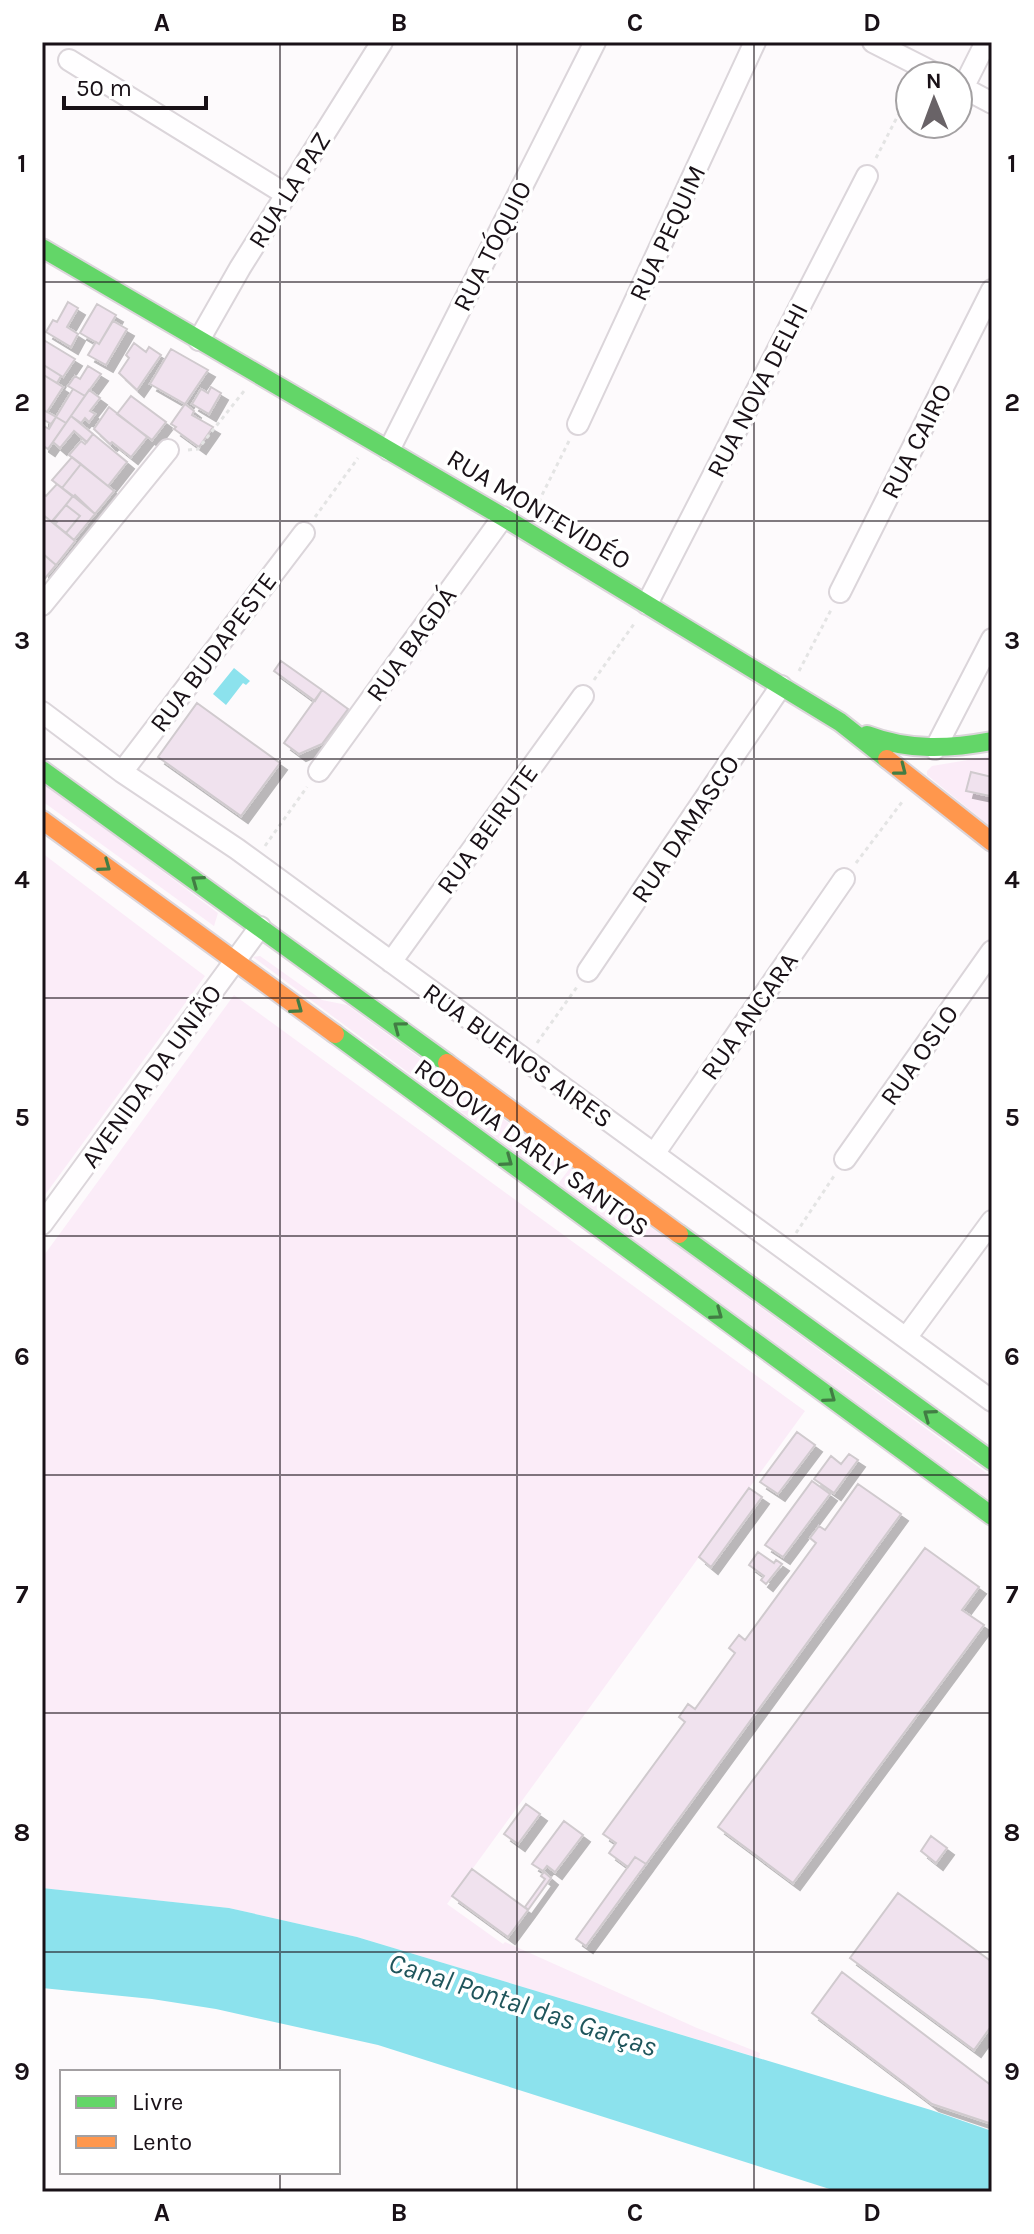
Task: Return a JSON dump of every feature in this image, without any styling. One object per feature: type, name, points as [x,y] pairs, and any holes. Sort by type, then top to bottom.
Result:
[{"type":"main road","name":"RUA MONTEVIDÉO","points":[[45,257],[199,340],[380,445],[785,688],[840,722],[992,842]]},
{"type":"main road","points":[[840,722],[893,744],[935,749],[992,741]]},
{"type":"main road","name":"RODOVIA DARLY SANTOS","points":[[42,770],[386,1017],[528,1125],[992,1461]]},
{"type":"main road","name":"RODOVIA DARLY SANTOS","points":[[42,820],[992,1516]]},
{"type":"street","name":"RUA LA PAZ","points":[[199,340],[240,268],[382,42]]},
{"type":"street","name":"RUA TÓQUIO","points":[[380,445],[595,42]]},
{"type":"street","name":"RUA PEQUIM","points":[[578,424],[755,42]]},
{"type":"street","points":[[873,42],[908,60]]},
{"type":"street","points":[[974,63],[986,42]]},
{"type":"street","points":[[69,60],[287,195]]},
{"type":"street","points":[[974,94],[992,103]]},
{"type":"street","name":"RUA NOVA DELHI","points":[[647,604],[867,176]]},
{"type":"street","name":"RUA CAIRO","points":[[840,592],[992,290]]},
{"type":"street","points":[[42,605],[168,450]]},
{"type":"street","name":"RUA BAGDÁ","points":[[319,771],[503,517]]},
{"type":"street","name":"RUA BUDAPESTE","points":[[122,772],[304,533]]},
{"type":"street","points":[[935,749],[992,639]]},
{"type":"street","name":"RUA DAMASCO","points":[[588,971],[785,688]]},
{"type":"street","name":"RUA BEIRUTE","points":[[391,962],[583,696]]},
{"type":"street","name":"RUA BUENOS AIRES","points":[[42,712],[122,772],[254,862],[992,1401]]},
{"type":"street","name":"RUA ANCARA","points":[[654,1154],[844,879]]},
{"type":"street","name":"AVENIDA DA UNIÃO","points":[[42,1224],[260,927]]},
{"type":"street","name":"RUA OSLO","points":[[845,1159],[992,951]]},
{"type":"street","points":[[906,1338],[992,1221]]},
{"type":"path","points":[[867,176],[894,123]]},
{"type":"path","points":[[168,450],[198,449],[257,374]]},
{"type":"path","points":[[524,530],[578,424]]},
{"type":"path","points":[[304,533],[380,445]]},
{"type":"path","points":[[785,688],[840,592]]},
{"type":"path","points":[[583,696],[647,604]]},
{"type":"path","points":[[254,862],[319,771]]},
{"type":"path","points":[[844,879],[917,782]]},
{"type":"path","points":[[525,1060],[588,971]]},
{"type":"path","points":[[785,1250],[845,1159]]},
{"type":"shaded area","points":[[992,756],[992,828],[927,775],[927,771],[932,766]]},
{"type":"shaded area","points":[[42,781],[218,913],[214,926],[42,801]]},
{"type":"shaded area","points":[[42,853],[205,976],[42,1199]]},
{"type":"shaded area","points":[[260,956],[322,1000],[347,1005],[562,1162],[550,1178],[253,957]]},
{"type":"shaded area","points":[[234,995],[805,1411],[447,1904],[503,1944],[505,1942],[760,2053],[759,2058],[357,1937],[229,1908],[42,1888],[42,1258]]},
{"type":"shaded area","points":[[570,1168],[992,1477],[992,1502],[558,1184]]},
{"type":"water","points":[[234,668],[250,681],[246,685],[243,683],[226,705],[213,694]]},
{"type":"water","name":"Canal Pontal das Garças","points":[[42,1888],[229,1908],[357,1937],[931,2110],[992,2131],[992,2192],[839,2192],[378,2045],[216,2009],[42,1988]]},
{"type":"building","points":[[68,302],[78,308],[67,327],[78,334],[71,347],[46,332],[53,320],[57,322]]},
{"type":"building","points":[[97,304],[116,315],[99,344],[80,333]]},
{"type":"building","points":[[113,321],[127,329],[106,365],[88,355]]},
{"type":"building","points":[[42,339],[75,359],[63,377],[42,364]]},
{"type":"building","points":[[134,343],[146,352],[149,347],[161,355],[137,390],[119,373]]},
{"type":"building","points":[[171,349],[208,370],[185,404],[150,384]]},
{"type":"building","points":[[42,364],[61,376],[57,383],[42,374]]},
{"type":"building","points":[[88,366],[101,374],[85,396],[68,386],[75,376],[80,379]]},
{"type":"building","points":[[42,374],[63,387],[47,412],[42,409]]},
{"type":"building","points":[[211,387],[221,393],[209,414],[192,404],[201,389],[208,393]]},
{"type":"building","points":[[73,389],[85,396],[66,423],[56,417]]},
{"type":"building","points":[[89,390],[100,398],[90,411],[95,414],[89,422],[85,418],[81,423],[71,416]]},
{"type":"building","points":[[131,396],[166,422],[152,440],[117,414]]},
{"type":"building","points":[[185,404],[194,411],[192,415],[213,427],[199,447],[171,424]]},
{"type":"building","points":[[109,407],[147,437],[131,457],[94,429]]},
{"type":"building","points":[[42,409],[56,417],[51,424],[44,420],[42,423]]},
{"type":"building","points":[[71,416],[93,434],[87,442],[74,431],[60,448],[53,442]]},
{"type":"building","points":[[56,417],[66,423],[48,449],[42,445],[42,425],[49,429]]},
{"type":"building","points":[[93,434],[127,462],[108,486],[69,455],[81,441],[85,444]]},
{"type":"building","points":[[72,457],[81,464],[62,488],[52,480]]},
{"type":"building","points":[[81,464],[114,491],[95,514],[75,495],[73,497],[62,488]]},
{"type":"building","points":[[57,484],[73,496],[52,522],[42,514],[42,493],[46,496]]},
{"type":"building","points":[[73,496],[95,514],[74,540],[66,533],[80,516],[66,505]]},
{"type":"building","points":[[66,505],[80,516],[66,533],[53,520]]},
{"type":"building","points":[[42,514],[75,541],[56,565],[42,553]]},
{"type":"building","points":[[42,553],[56,565],[42,582]]},
{"type":"building","points":[[281,661],[322,690],[315,701],[274,671]]},
{"type":"building","points":[[322,690],[348,709],[322,744],[299,754],[284,743]]},
{"type":"building","points":[[197,703],[280,763],[241,816],[158,757]]},
{"type":"building","points":[[971,772],[992,777],[990,796],[966,791]]},
{"type":"building","points":[[797,1432],[815,1445],[778,1494],[760,1482]]},
{"type":"building","points":[[849,1454],[858,1460],[834,1493],[814,1479],[831,1456],[841,1464]]},
{"type":"building","points":[[812,1481],[830,1494],[783,1557],[765,1545]]},
{"type":"building","points":[[858,1484],[901,1514],[646,1864],[635,1857],[628,1867],[609,1853],[616,1843],[603,1834],[685,1722],[679,1717],[688,1704],[695,1709],[735,1653],[729,1648],[739,1635],[745,1640],[816,1543],[810,1538],[819,1526],[825,1530]]},
{"type":"building","points":[[749,1488],[762,1497],[711,1567],[699,1557]]},
{"type":"building","points":[[925,1548],[979,1587],[962,1610],[984,1625],[793,1883],[718,1827]]},
{"type":"building","points":[[758,1552],[774,1563],[776,1560],[782,1564],[766,1584],[761,1580],[764,1576],[749,1565]]},
{"type":"building","points":[[526,1804],[540,1814],[518,1844],[504,1834]]},
{"type":"building","points":[[564,1821],[583,1835],[555,1872],[547,1866],[543,1871],[532,1864]]},
{"type":"building","points":[[931,1836],[947,1848],[936,1863],[921,1851]]},
{"type":"building","points":[[635,1857],[646,1864],[586,1946],[576,1939]]},
{"type":"building","points":[[472,1869],[528,1910],[508,1937],[452,1896]]},
{"type":"building","points":[[544,1872],[551,1878],[528,1910],[525,1907],[545,1879],[541,1876]]},
{"type":"building","points":[[898,1893],[992,1962],[992,2025],[974,2050],[850,1958]]},
{"type":"building","points":[[842,1972],[992,2086],[992,2124],[932,2104],[812,2013]]},
{"type":"traffic: fast","points":[[42,248],[503,517],[840,722],[887,759]]},
{"type":"traffic: fast","points":[[867,735],[898,744],[929,747],[992,741]]},
{"type":"traffic: fast","points":[[42,770],[447,1063]]},
{"type":"traffic: fast","points":[[335,1034],[992,1516]]},
{"type":"traffic: fast","points":[[679,1234],[992,1461]]},
{"type":"traffic: slow","points":[[887,759],[992,842]]},
{"type":"traffic: slow","points":[[42,820],[335,1034]]},
{"type":"traffic: slow","points":[[447,1063],[679,1234]]}]
